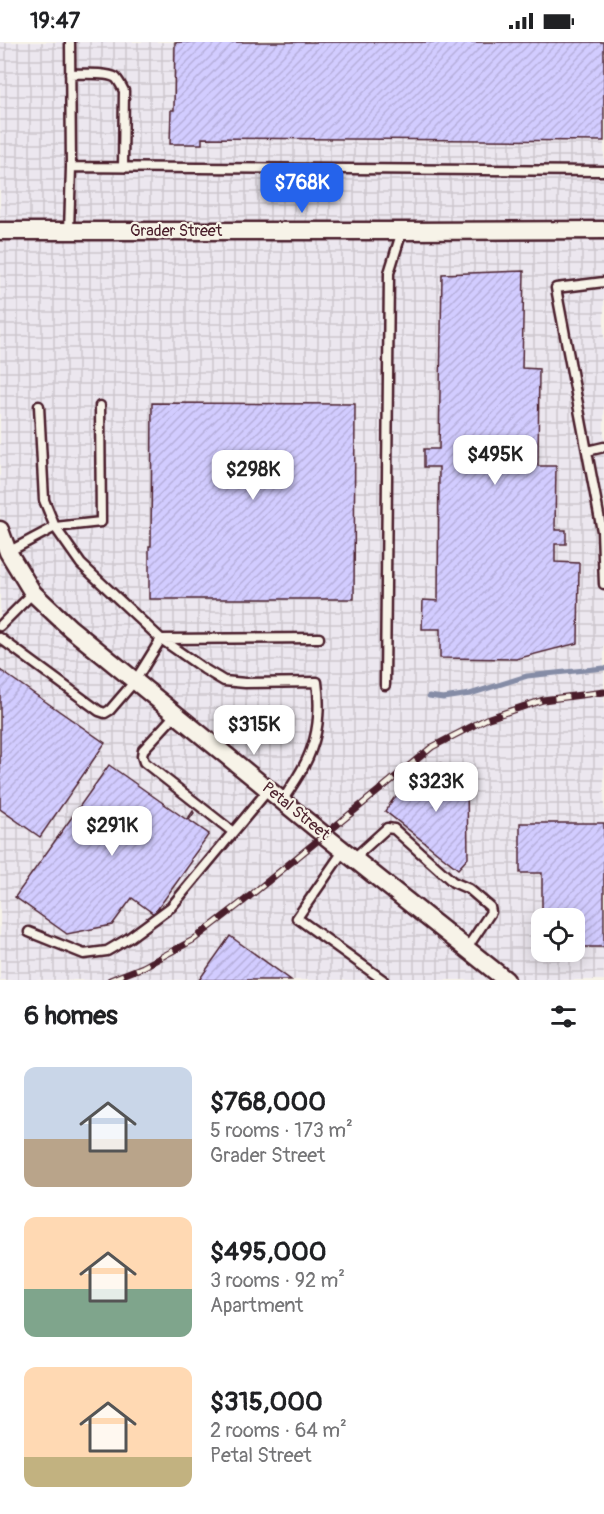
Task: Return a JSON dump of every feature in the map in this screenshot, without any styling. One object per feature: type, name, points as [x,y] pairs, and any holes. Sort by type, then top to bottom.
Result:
[{"type":"street","name":"Grader Street","points":[[0,231],[604,230]]},
{"type":"street","name":"Petal Street","points":[[0,530],[8,552],[33,593],[70,628],[506,980]]},
{"type":"lane","points":[[69,231],[70,42]]},
{"type":"lane","points":[[70,74],[109,75],[117,79],[124,91],[123,167]]},
{"type":"lane","points":[[71,167],[604,171]]},
{"type":"lane","points":[[385,685],[389,273],[402,231]]},
{"type":"lane","points":[[604,282],[556,288],[602,531],[604,584]]},
{"type":"lane","points":[[39,406],[44,500],[55,527],[81,564],[161,639],[224,681],[317,682],[318,719],[312,748],[299,775],[282,801]]},
{"type":"lane","points":[[8,552],[55,527],[101,522],[100,406]]},
{"type":"lane","points":[[587,451],[604,447]]},
{"type":"lane","points":[[0,626],[33,593]]},
{"type":"lane","points":[[0,638],[99,711],[105,713],[135,681],[161,639]]},
{"type":"lane","points":[[161,639],[320,638]]},
{"type":"lane","points":[[176,714],[143,750],[144,762],[233,832]]},
{"type":"lane","points":[[29,932],[84,954],[107,951],[129,938],[171,907],[269,789]]},
{"type":"lane","points":[[383,980],[297,918],[349,854],[387,828],[394,829],[453,882],[469,889],[490,907],[491,912],[467,948]]},
{"type":"shaded area","points":[[0,42],[604,42],[604,980],[0,980]]},
{"type":"building","points":[[175,42],[604,42],[604,141],[202,138],[202,144],[170,144],[171,110],[174,110]]},
{"type":"building","points":[[524,271],[522,368],[539,369],[538,466],[556,466],[555,530],[566,530],[566,544],[555,544],[555,562],[579,563],[578,643],[516,659],[440,658],[440,629],[422,629],[423,600],[438,601],[439,467],[424,467],[424,449],[439,449],[442,274]]},
{"type":"building","points":[[152,403],[355,404],[354,599],[149,599]]},
{"type":"building","points":[[0,670],[105,743],[40,837],[0,809]]},
{"type":"building","points":[[441,763],[467,784],[468,858],[458,869],[385,811],[394,798]]},
{"type":"building","points":[[109,765],[187,820],[193,811],[189,820],[209,834],[154,914],[132,898],[112,925],[67,934],[15,897]]},
{"type":"building","points":[[520,823],[604,823],[604,947],[585,947],[585,908],[542,908],[542,873],[520,873]]},
{"type":"building","points":[[230,936],[291,980],[199,980]]},
{"type":"waterway","points":[[429,696],[443,698],[470,694],[527,676],[604,668]]},
{"type":"railway","points":[[110,980],[143,967],[193,940],[432,747],[486,719],[543,700],[604,692]]}]
